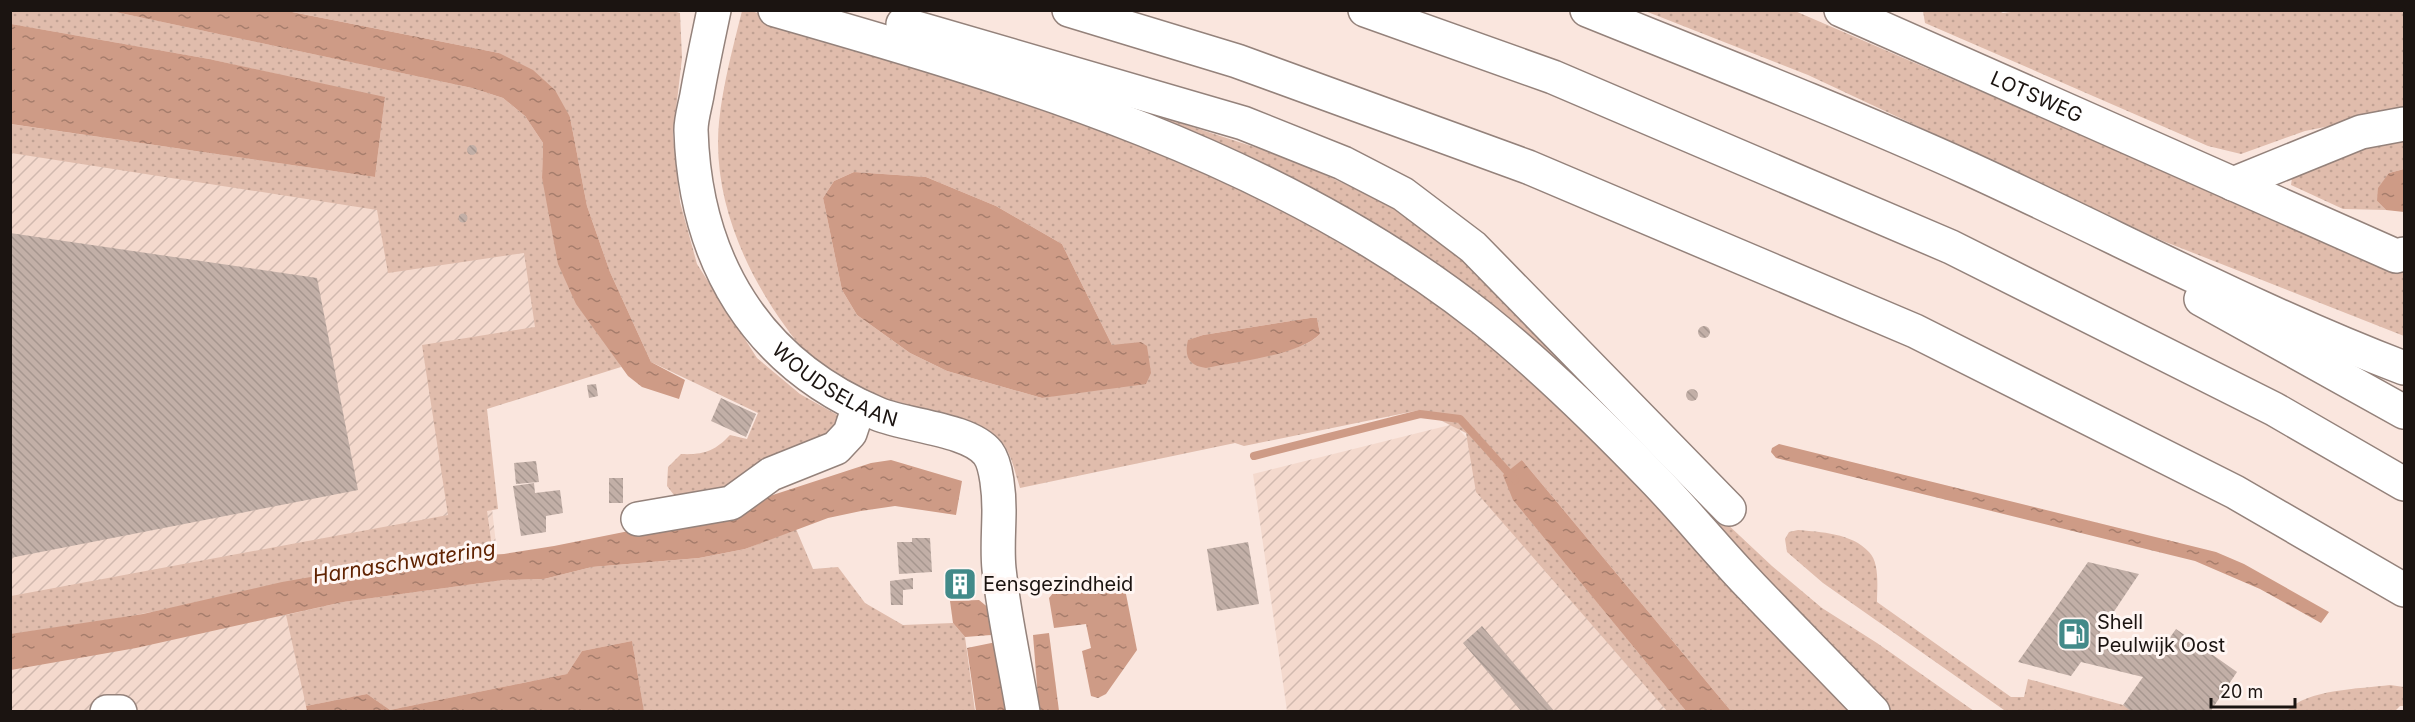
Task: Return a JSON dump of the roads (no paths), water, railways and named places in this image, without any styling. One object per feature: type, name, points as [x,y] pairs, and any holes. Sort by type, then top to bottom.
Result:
[{"type":"main road","name":"WOUDSELAAN","points":[[714,10],[691,129],[699,204],[708,239],[724,278],[745,311],[769,342],[800,369],[839,396],[896,422],[966,438],[988,453],[999,488],[999,567],[1023,711]]},
{"type":"main road","points":[[776,10],[920,52],[1118,119],[1220,159],[1376,243],[1481,318],[1569,393],[1655,480],[1750,586],[1874,711]]},
{"type":"main road","points":[[855,10],[1243,123],[1343,163],[1403,194],[1490,262],[1729,509]]},
{"type":"main road","points":[[1069,10],[1236,61],[1528,167],[1904,326],[2235,492],[2404,590]]},
{"type":"main road","points":[[1365,10],[1553,77],[1951,247],[2274,409],[2404,484]]},
{"type":"main road","points":[[1587,10],[1712,60],[1970,170],[2263,307],[2404,368]]},
{"type":"main road","name":"LOTSWEG","points":[[1841,10],[1884,19],[2233,184],[2396,256],[2404,254]]},
{"type":"main road","points":[[2233,184],[2361,132],[2404,124]]},
{"type":"main road","points":[[1970,170],[2404,412]]},
{"type":"main road","points":[[638,519],[731,503],[771,474],[836,448],[850,433],[859,406]]},
{"type":"main road","points":[[107,711],[120,711]]},
{"type":"water","points":[[111,11],[287,11],[499,53],[533,70],[555,90],[570,117],[587,206],[610,272],[651,362],[685,380],[679,399],[642,387],[628,376],[576,304],[558,264],[542,178],[543,143],[525,116],[503,98],[472,88]]},
{"type":"water","points":[[11,24],[209,59],[385,97],[375,177],[11,124]]},
{"type":"water","points":[[2404,169],[2404,212],[2386,210],[2377,201],[2378,188],[2389,173]]},
{"type":"water","points":[[854,172],[926,177],[996,206],[1062,244],[1112,345],[1141,342],[1147,346],[1151,373],[1146,384],[1042,398],[947,371],[910,353],[857,315],[842,290],[823,198],[834,181]]},
{"type":"water","points":[[1317,318],[1320,334],[1311,341],[1283,352],[1206,368],[1195,365],[1187,356],[1188,340],[1203,335]]},
{"type":"water","points":[[1779,444],[2216,552],[2244,564],[2329,612],[2321,623],[2260,589],[2195,561],[1776,458],[1771,452],[1772,448]]},
{"type":"water","name":"Harnaschwatering","points":[[891,460],[962,481],[956,515],[895,506],[861,511],[828,518],[745,549],[699,558],[592,567],[544,579],[503,580],[343,602],[136,648],[11,670],[10,634],[143,614],[282,582],[409,560],[504,554],[554,546],[714,514],[871,463]]},
{"type":"water","points":[[1522,460],[1731,711],[1686,711],[1513,500],[1503,475]]},
{"type":"water","points":[[1118,581],[1125,589],[1137,650],[1106,694],[1098,698],[1091,696],[1082,651],[1091,648],[1086,624],[1054,628],[1049,598],[1058,587]]},
{"type":"water","points":[[979,600],[990,609],[991,635],[965,637],[953,623],[950,601]]},
{"type":"water","points":[[1049,633],[1059,711],[1039,711],[1033,635]]},
{"type":"water","points":[[632,641],[644,711],[307,711],[306,706],[367,694],[390,710],[567,674],[582,651]]},
{"type":"water","points":[[1001,641],[1012,711],[976,711],[967,648]]},
{"type":"waterway","points":[[1254,456],[1420,414],[1460,419],[1515,480]]},
{"type":"place","name":"Eensgezindheid","points":[[960,584]]},
{"type":"place","name":"Shell Peulwijk Oost","points":[[2074,634]]}]
